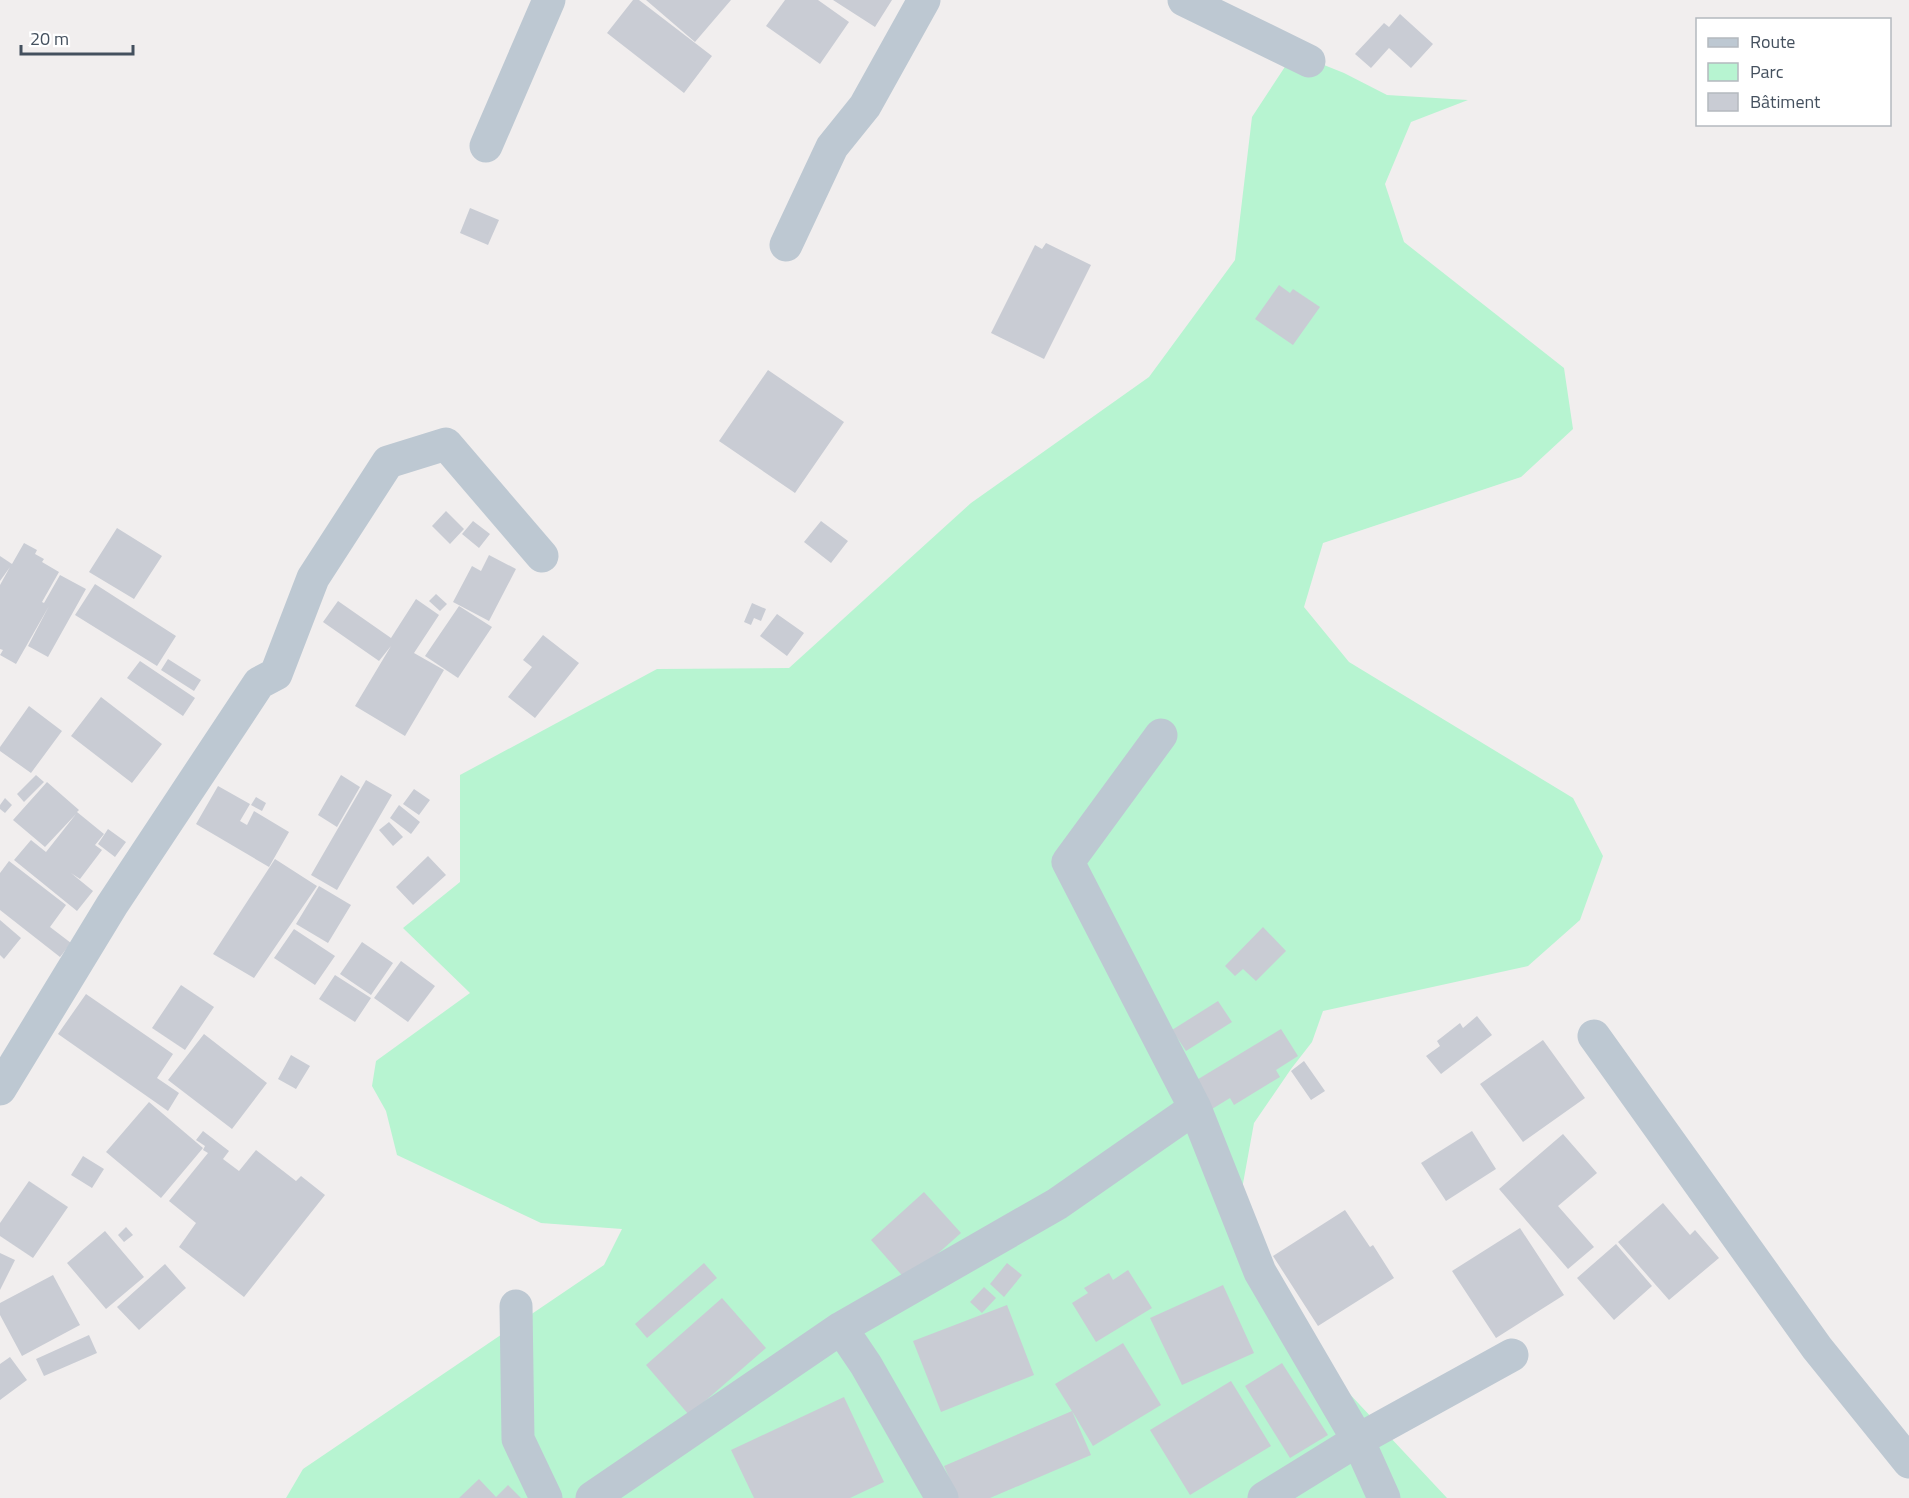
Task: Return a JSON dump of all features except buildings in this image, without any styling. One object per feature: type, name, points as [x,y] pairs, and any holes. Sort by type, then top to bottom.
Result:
[{"type":"street","points":[[486,146],[549,0]]},
{"type":"street","points":[[786,245],[832,147],[864,106],[924,0]]},
{"type":"street","points":[[1184,0],[1310,61]]},
{"type":"street","points":[[0,1089],[112,906],[259,683],[276,674],[313,578],[387,462],[446,444],[542,556]]},
{"type":"street","points":[[1161,735],[1068,862],[1195,1108],[1260,1272],[1358,1440],[1384,1498]]},
{"type":"street","points":[[1594,1036],[1817,1348],[1909,1462]]},
{"type":"street","points":[[592,1498],[841,1329],[1057,1204],[1195,1108]]},
{"type":"street","points":[[516,1306],[518,1439],[546,1498]]},
{"type":"street","points":[[841,1329],[866,1365],[942,1498]]},
{"type":"street","points":[[1264,1498],[1358,1440],[1512,1355]]},
{"type":"green space","points":[[1294,53],[1344,73],[1387,95],[1468,100],[1411,122],[1385,184],[1404,242],[1564,368],[1573,429],[1521,477],[1323,543],[1304,607],[1349,662],[1573,798],[1603,856],[1580,920],[1528,966],[1323,1011],[1312,1042],[1254,1123],[1242,1189],[1272,1311],[1447,1498],[286,1498],[303,1469],[604,1265],[622,1229],[541,1223],[397,1155],[386,1111],[372,1086],[376,1061],[470,993],[403,928],[460,882],[460,775],[657,669],[789,668],[971,503],[1149,377],[1235,260],[1252,117]]}]
